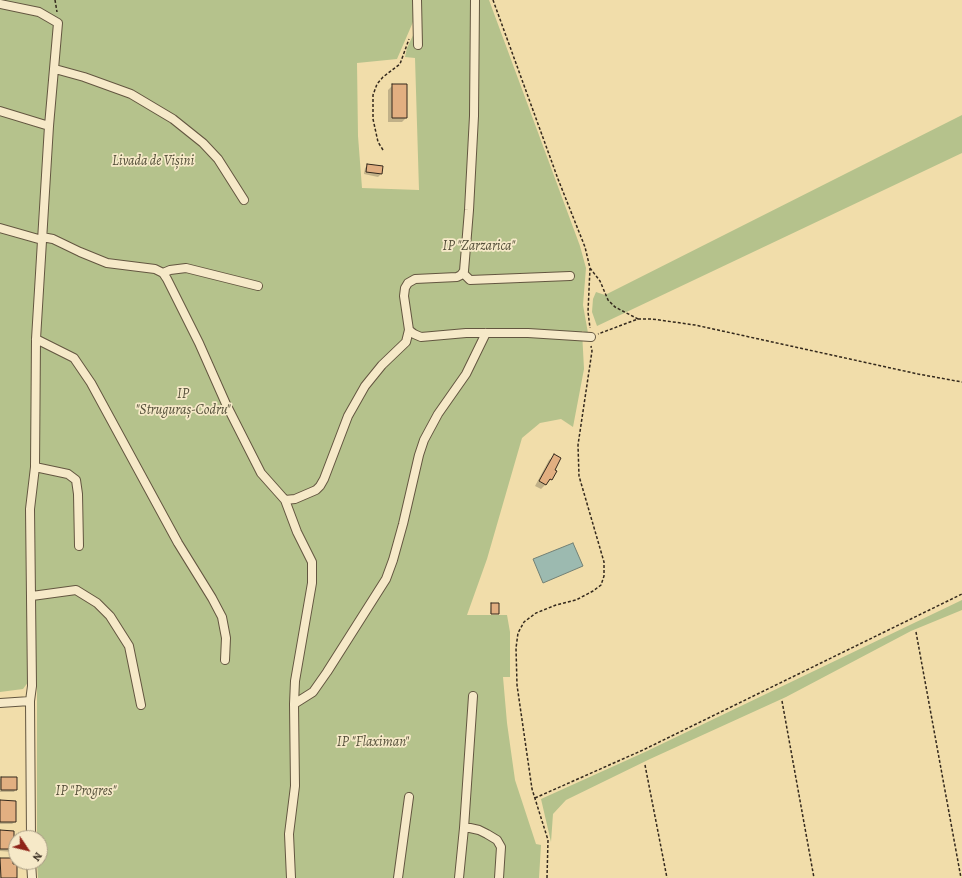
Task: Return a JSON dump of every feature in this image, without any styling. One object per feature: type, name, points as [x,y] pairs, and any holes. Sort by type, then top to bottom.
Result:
[{"type":"street","points":[[417,0],[418,45]]},
{"type":"street","points":[[285,500],[295,499],[312,492],[320,486],[348,416],[365,386],[382,365],[406,342],[409,330],[404,296],[405,288],[408,283],[415,279],[457,277],[463,273],[465,269],[474,116],[475,0]]},
{"type":"street","points":[[0,4],[39,12],[58,23],[55,69],[48,126],[36,339],[35,467],[30,509],[32,596],[32,686],[30,701],[31,830]]},
{"type":"street","points":[[55,69],[84,77],[131,94],[173,119],[198,139],[218,159],[244,200]]},
{"type":"street","points":[[0,111],[48,126]]},
{"type":"street","points":[[0,228],[42,238],[53,239],[80,252],[107,262],[122,266],[152,268],[162,273],[167,279],[178,300],[226,404],[261,473],[285,500],[297,532],[312,562],[313,570],[295,681],[294,786],[289,834],[291,878]]},
{"type":"street","points":[[162,273],[176,268],[186,268],[258,286]]},
{"type":"street","points":[[463,273],[470,280],[570,276]]},
{"type":"street","points":[[409,330],[421,337],[466,333],[591,337]]},
{"type":"street","points":[[294,704],[313,692],[386,579],[404,524],[422,444],[438,414],[468,370],[486,333]]},
{"type":"street","points":[[36,339],[74,358],[91,383],[178,543],[222,617],[226,638],[224,660]]},
{"type":"street","points":[[35,467],[68,474],[76,480],[79,509],[79,546]]},
{"type":"street","points":[[32,596],[76,590],[97,603],[110,616],[129,646],[141,705]]},
{"type":"street","points":[[458,878],[464,828],[473,696]]},
{"type":"street","points":[[0,703],[30,701]]},
{"type":"street","points":[[398,878],[409,797]]},
{"type":"street","points":[[464,828],[479,830],[497,840],[501,847],[499,878]]},
{"type":"path","points":[[493,0],[558,179],[585,247],[590,268],[588,312],[592,351],[578,445],[579,476],[604,562],[604,576],[601,585],[593,591],[576,600],[556,605],[536,613],[524,622],[518,633],[516,648],[517,685],[532,789],[548,840],[547,878]]},
{"type":"path","points":[[382,150],[378,142],[374,119],[373,95],[377,84],[383,77],[400,64],[405,47],[418,21]]},
{"type":"path","points":[[590,268],[600,281],[608,300],[615,307],[638,319],[696,325],[918,374],[962,382]]},
{"type":"path","points":[[591,337],[638,319]]},
{"type":"path","points":[[535,798],[643,750],[962,594]]},
{"type":"path","points":[[916,632],[960,878]]},
{"type":"path","points":[[782,701],[814,878]]},
{"type":"path","points":[[646,765],[667,878]]},
{"type":"green space","points":[[0,0],[413,0],[413,22],[397,59],[357,63],[358,136],[362,188],[419,190],[415,58],[405,57],[407,48],[416,29],[416,47],[422,46],[421,0],[489,0],[580,246],[586,268],[583,305],[588,333],[582,331],[584,369],[573,427],[561,419],[540,423],[522,438],[487,559],[467,615],[507,615],[510,632],[510,677],[503,677],[507,723],[515,780],[536,844],[541,845],[539,878],[38,878],[38,870],[48,870],[48,830],[37,830],[37,680],[29,681],[23,689],[0,692]]},
{"type":"green space","points":[[962,115],[962,153],[597,326],[592,312],[593,299],[596,292],[605,295]]},
{"type":"green space","points":[[962,600],[962,610],[911,631],[786,697],[650,759],[566,800],[553,814],[551,842],[541,799],[645,752]]},
{"type":"water","points":[[573,543],[583,566],[543,583],[533,559]]},
{"type":"building","points":[[392,84],[407,84],[407,118],[392,118]]},
{"type":"building","points":[[367,164],[383,166],[382,174],[366,172]]},
{"type":"building","points":[[554,454],[561,458],[555,470],[557,471],[552,480],[550,479],[546,485],[539,481]]},
{"type":"building","points":[[491,603],[499,603],[499,614],[491,614]]},
{"type":"building","points":[[1,777],[17,777],[17,790],[1,790]]},
{"type":"building","points":[[0,800],[16,801],[16,822],[0,822]]},
{"type":"building","points":[[0,830],[8,831],[8,849],[0,849]]},
{"type":"building","points":[[0,858],[8,858],[8,870],[17,870],[17,878],[1,878]]},
{"type":"park label","name":"Livada de Vișini","points":[[153,162]]},
{"type":"park label","name":"IP \"Zarzarica\"","points":[[479,247]]},
{"type":"park label","name":"IP \"Struguraș-Codru\"","points":[[183,404]]},
{"type":"park label","name":"IP \"Flaximan\"","points":[[373,743]]},
{"type":"park label","name":"IP \"Progres\"","points":[[86,792]]}]
